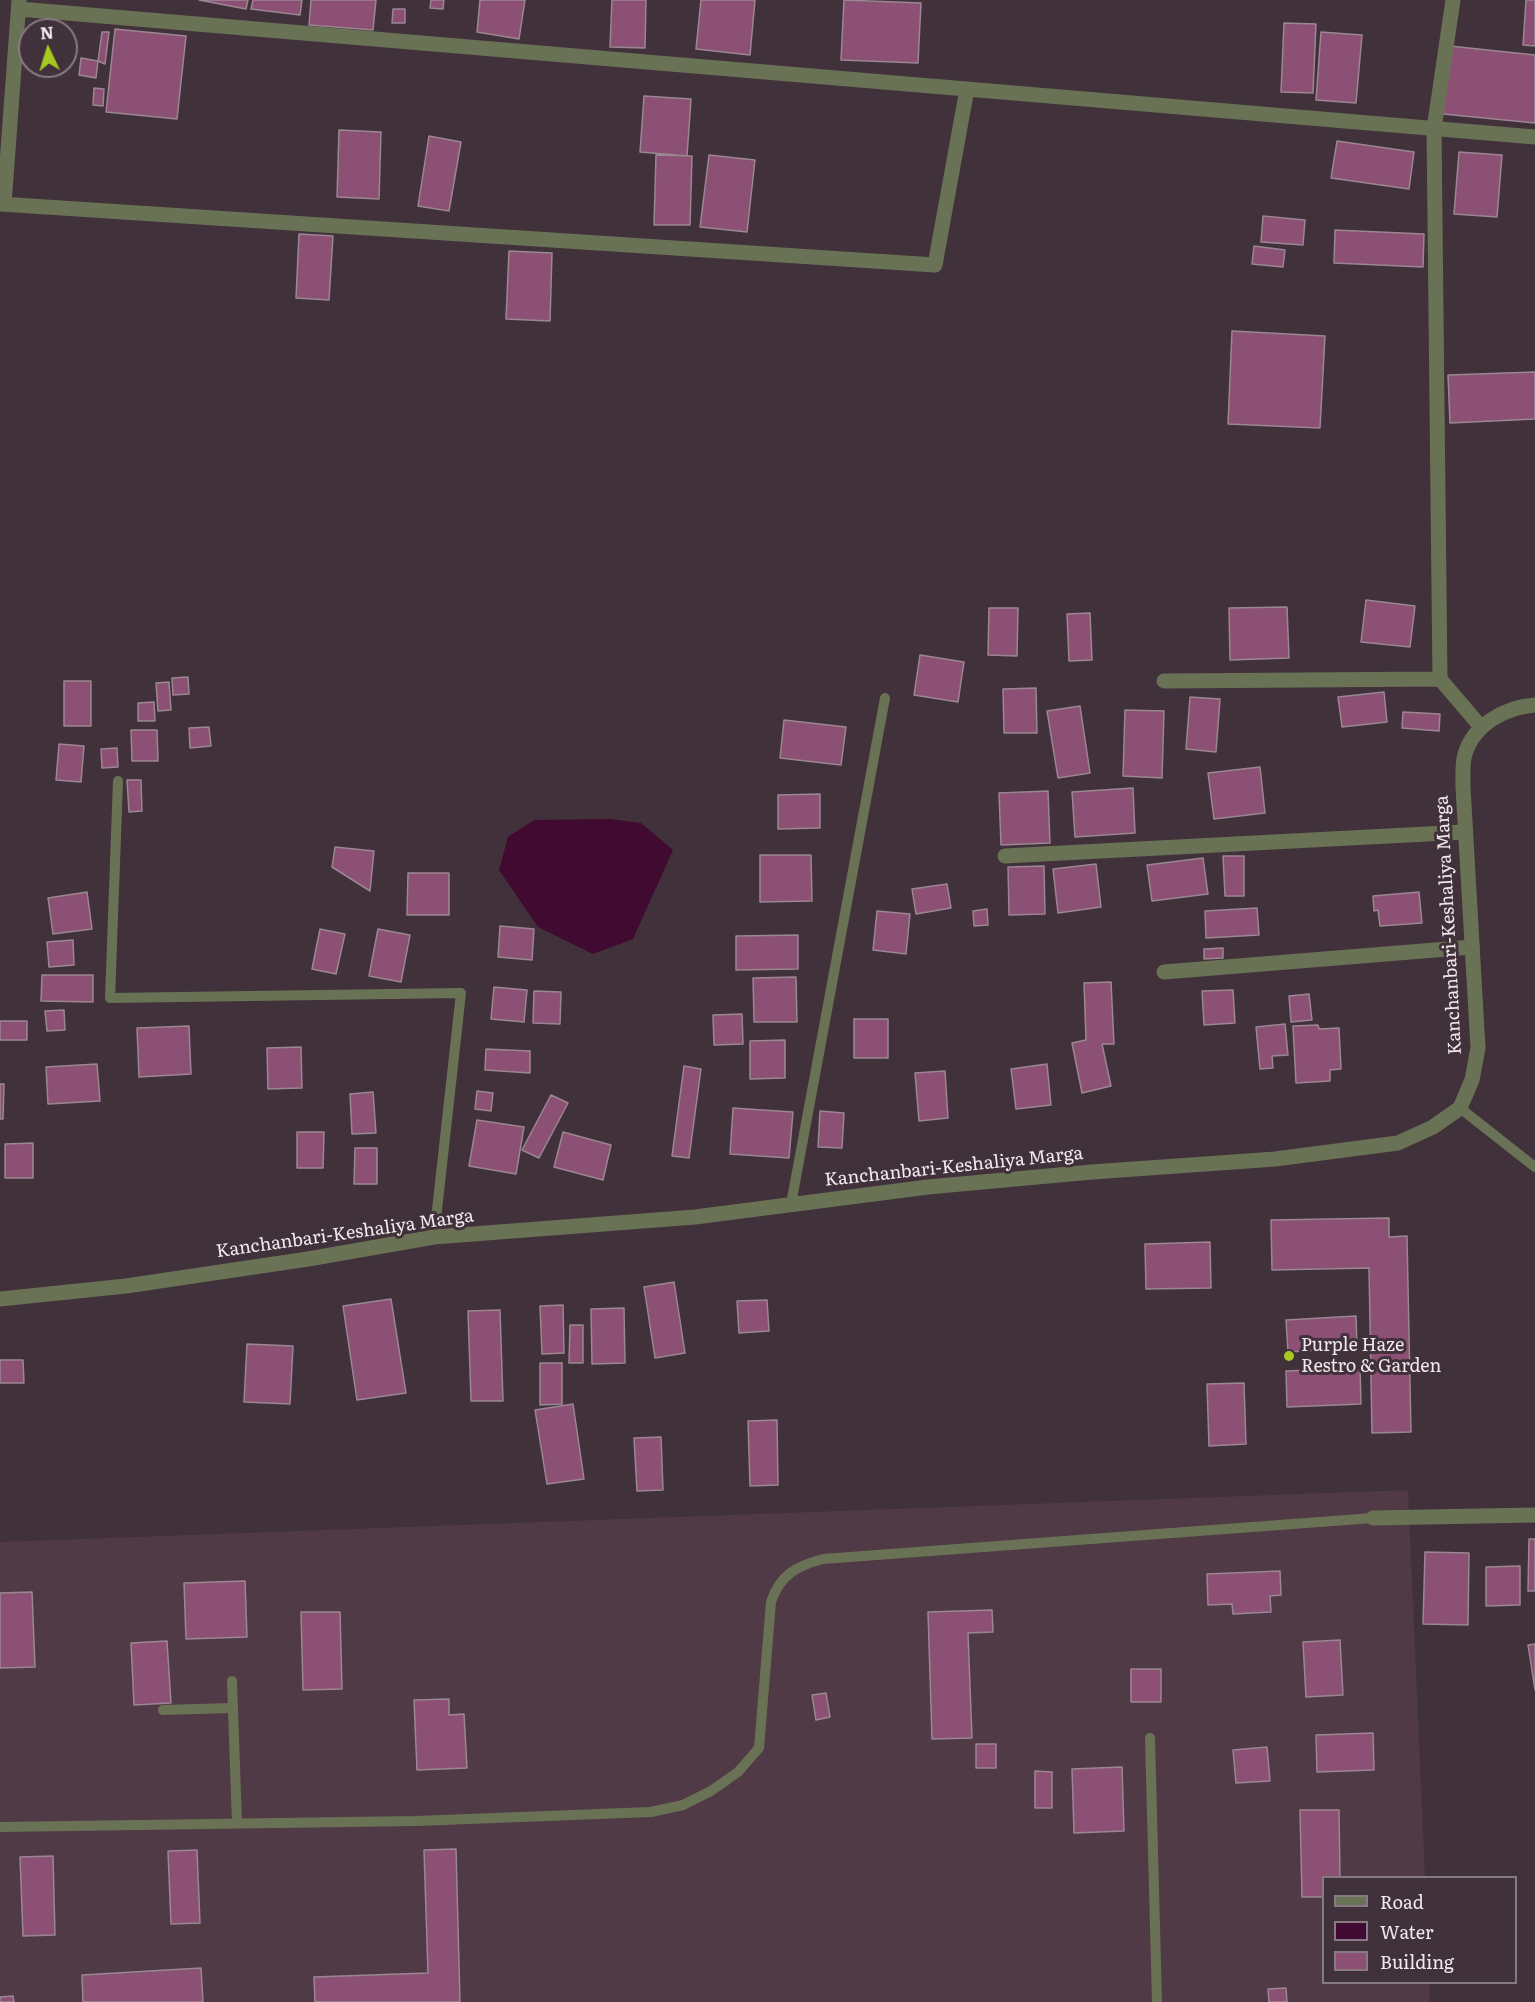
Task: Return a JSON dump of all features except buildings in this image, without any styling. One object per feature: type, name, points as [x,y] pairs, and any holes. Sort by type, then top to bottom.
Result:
[{"type":"street","points":[[1453,0],[1434,129],[1440,679],[1481,727],[1499,715],[1535,705]]},
{"type":"street","points":[[967,89],[936,265],[2,204],[19,4],[967,89],[1535,137]]},
{"type":"street","points":[[1164,681],[1440,679]]},
{"type":"street","name":"Kanchanbari-Keshaliya Marga","points":[[0,1299],[126,1286],[308,1259],[434,1237],[694,1217],[790,1204],[1092,1172],[1275,1159],[1398,1143],[1433,1127],[1460,1108],[1472,1080],[1478,1048],[1463,787],[1465,754],[1481,727]]},
{"type":"street","points":[[1005,856],[1465,832]]},
{"type":"street","points":[[1164,972],[1472,947]]},
{"type":"street","points":[[1373,1518],[1535,1515]]},
{"type":"lane","points":[[790,1204],[885,698]]},
{"type":"lane","points":[[118,781],[110,998],[460,993],[434,1237]]},
{"type":"lane","points":[[1460,1108],[1535,1167]]},
{"type":"lane","points":[[0,1827],[569,1815],[651,1812],[683,1806],[711,1791],[738,1772],[759,1748],[771,1602],[776,1587],[787,1574],[802,1564],[823,1559],[1373,1518]]},
{"type":"lane","points":[[232,1681],[237,1823]]},
{"type":"lane","points":[[163,1710],[233,1708]]},
{"type":"lane","points":[[1150,1738],[1157,2002]]},
{"type":"shaded area","points":[[1408,1490],[1425,1876],[1322,1876],[1322,1984],[1429,1984],[1430,2002],[0,2002],[0,1542]]},
{"type":"water","points":[[610,819],[641,823],[673,850],[633,939],[593,954],[538,927],[499,870],[508,837],[534,820]]},
{"type":"place","name":"Purple Haze Restro & Garden","points":[[1289,1356]]}]
